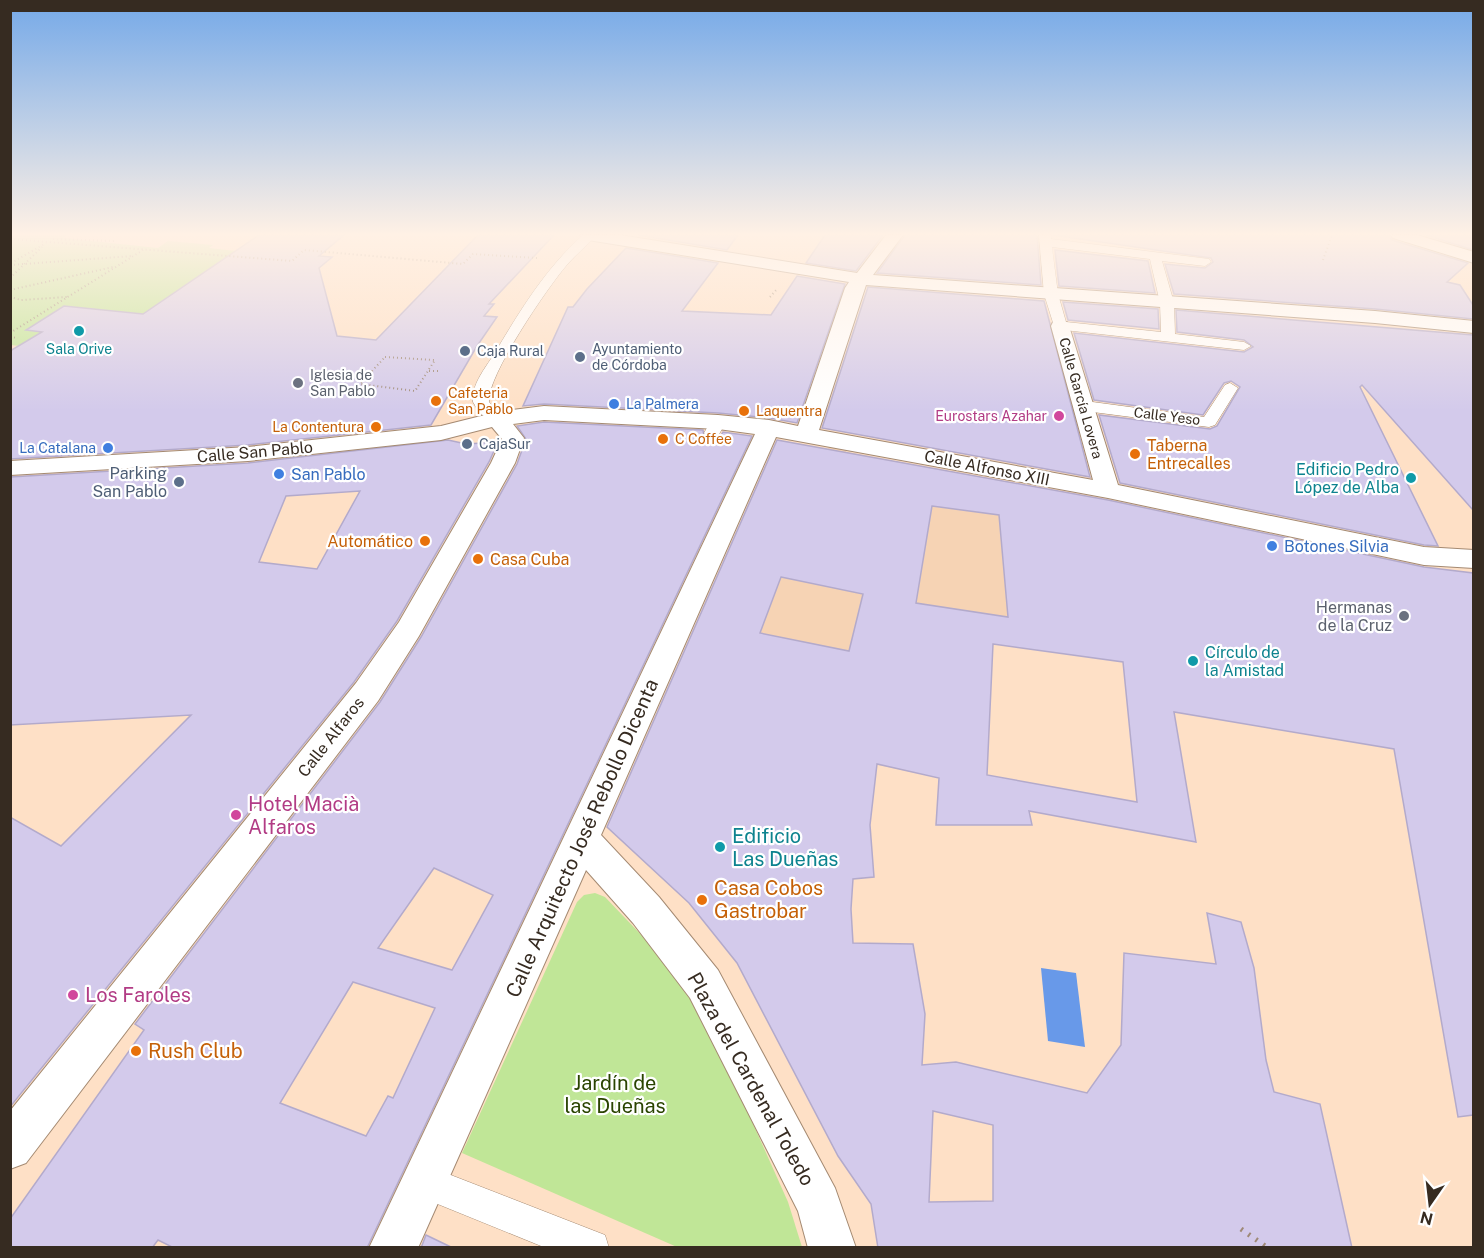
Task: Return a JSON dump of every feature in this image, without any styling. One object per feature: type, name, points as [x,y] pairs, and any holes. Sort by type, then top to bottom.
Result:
[{"type":"street","points":[[497,419],[483,407],[481,395],[528,308],[539,294]]},
{"type":"street","points":[[806,434],[852,294]]},
{"type":"street","points":[[1047,294],[1375,317],[1473,327]]},
{"type":"street","name":"Calle García Lovera","points":[[1051,294],[1108,490]]},
{"type":"street","points":[[1165,294],[1168,337]]},
{"type":"street","points":[[1060,326],[1244,346]]},
{"type":"street","name":"Calle Yeso","points":[[1085,406],[1209,422],[1230,388]]},
{"type":"street","name":"Calle Alfonso XIII","points":[[497,419],[544,413],[715,427],[769,427],[1108,490],[1424,556],[1473,559]]},
{"type":"street","name":"Calle San Pablo","points":[[10,468],[248,454],[433,434],[497,419]]},
{"type":"street","name":"Calle Alfaros","points":[[10,1147],[367,692],[403,638],[503,463],[513,438],[497,419]]},
{"type":"street","name":"Calle Arquitecto José Rebollo Dicenta","points":[[393,1248],[769,427]]},
{"type":"street","name":"Plaza del Cardenal Toledo","points":[[581,839],[646,910],[704,984],[819,1204],[832,1248]]},
{"type":"street","points":[[425,1182],[592,1248]]},
{"type":"path","points":[[18,339],[10,335],[72,294]]},
{"type":"path","points":[[10,297],[21,300],[67,297]]},
{"type":"path","points":[[385,357],[435,360],[428,371],[415,391],[360,384],[385,357]]},
{"type":"path","points":[[428,371],[438,371]]},
{"type":"path","points":[[1241,1228],[1268,1248]]},
{"type":"shaded area","points":[[785,442],[828,449],[830,445],[846,448],[846,452],[870,456],[857,493],[907,503],[999,515],[1008,617],[936,690],[925,775],[869,763],[719,584]]},
{"type":"green space","points":[[11,294],[195,294],[143,314],[42,332],[19,346],[11,345]]},
{"type":"green space","name":"Jardín de las Dueñas","points":[[595,893],[605,897],[693,989],[788,1202],[802,1247],[677,1247],[462,1153],[577,902],[584,895]]},
{"type":"water","points":[[1041,968],[1076,973],[1085,1047],[1048,1041]]},
{"type":"building","points":[[173,294],[326,294],[337,336],[376,340],[421,294],[499,294],[489,304],[494,304],[484,316],[497,317],[477,346],[431,425],[248,445],[10,459],[10,351],[42,332],[26,330],[64,306],[143,314]]},
{"type":"building","points":[[583,294],[695,294],[682,311],[771,315],[785,294],[842,294],[797,423],[718,413],[544,404],[523,406],[568,307],[573,307]]},
{"type":"building","points":[[866,294],[952,294],[1044,301],[1090,477],[822,428]]},
{"type":"building","points":[[1174,294],[1466,294],[1473,305],[1473,319],[1375,309]]},
{"type":"building","points":[[1063,302],[1158,309],[1159,329],[1068,320]]},
{"type":"building","points":[[1176,310],[1473,335],[1473,510],[1362,385],[1360,387],[1438,546],[1120,483],[1099,415],[1210,429],[1217,426],[1240,387],[1231,381],[1224,383],[1203,415],[1094,400],[1074,333],[1244,352],[1253,347],[1244,340],[1177,332]]},
{"type":"building","points":[[544,422],[703,430],[704,437],[711,440],[719,438],[723,432],[752,436],[367,1248],[174,1248],[158,1240],[152,1248],[10,1248],[10,1219],[144,1030],[135,1024],[380,702],[421,637],[517,464],[526,439],[517,426]],"holes":[[[434,868],[493,895],[452,970],[378,948]],[[353,982],[435,1008],[393,1098],[388,1096],[366,1136],[280,1103]]]},
{"type":"building","points":[[448,440],[466,444],[498,442],[489,462],[397,621],[354,682],[10,1107],[10,817],[61,846],[191,715],[10,725],[10,477],[248,463]],"holes":[[[360,491],[317,569],[259,562],[286,496]]]},
{"type":"building","points":[[777,440],[1108,500],[1424,567],[1473,573],[1473,1115],[1458,1117],[1394,749],[1174,712],[1196,842],[1029,811],[1032,825],[936,825],[939,778],[877,764],[870,825],[874,877],[853,879],[851,909],[853,943],[913,944],[925,1014],[922,1065],[956,1062],[1087,1093],[1121,1045],[1124,953],[1216,964],[1207,913],[1241,922],[1254,968],[1266,1060],[1274,1092],[1320,1104],[1352,1248],[878,1248],[871,1204],[838,1156],[737,963],[689,903],[607,827]],"holes":[[[932,506],[999,515],[1008,617],[916,603]],[[781,577],[863,594],[849,651],[760,633]],[[993,644],[1123,662],[1137,802],[987,775]],[[933,1111],[993,1125],[993,1201],[929,1202]]]},
{"type":"building","points":[[426,1235],[453,1248],[421,1248]]},
{"type":"place","name":"Sala Orive","points":[[79,331]]},
{"type":"place","name":"Caja Rural","points":[[465,351]]},
{"type":"place","name":"Ayuntamiento de Córdoba","points":[[580,357]]},
{"type":"place","name":"Iglesia de San Pablo","points":[[298,383]]},
{"type":"place","name":"Cafeteria San Pablo","points":[[436,401]]},
{"type":"place","name":"La Palmera","points":[[614,404]]},
{"type":"place","name":"Laquentra","points":[[744,411]]},
{"type":"place","name":"Eurostars Azahar","points":[[1059,416]]},
{"type":"place","name":"La Contentura","points":[[376,427]]},
{"type":"place","name":"C Coffee","points":[[663,439]]},
{"type":"place","name":"CajaSur","points":[[467,444]]},
{"type":"place","name":"La Catalana","points":[[108,448]]},
{"type":"place","name":"Taberna Entrecalles","points":[[1135,454]]},
{"type":"place","name":"San Pablo","points":[[279,474]]},
{"type":"place","name":"Edificio Pedro López de Alba","points":[[1411,478]]},
{"type":"place","name":"Parking San Pablo","points":[[179,482]]},
{"type":"place","name":"Automático","points":[[425,541]]},
{"type":"place","name":"Botones Silvia","points":[[1272,546]]},
{"type":"place","name":"Casa Cuba","points":[[478,559]]},
{"type":"place","name":"Hermanas de la Cruz","points":[[1404,616]]},
{"type":"place","name":"Círculo de la Amistad","points":[[1193,661]]},
{"type":"place","name":"Hotel Macià Alfaros","points":[[236,815]]},
{"type":"place","name":"Edificio Las Dueñas","points":[[720,847]]},
{"type":"place","name":"Casa Cobos Gastrobar","points":[[702,900]]},
{"type":"place","name":"Los Faroles","points":[[73,995]]},
{"type":"place","name":"Rush Club","points":[[136,1051]]}]
